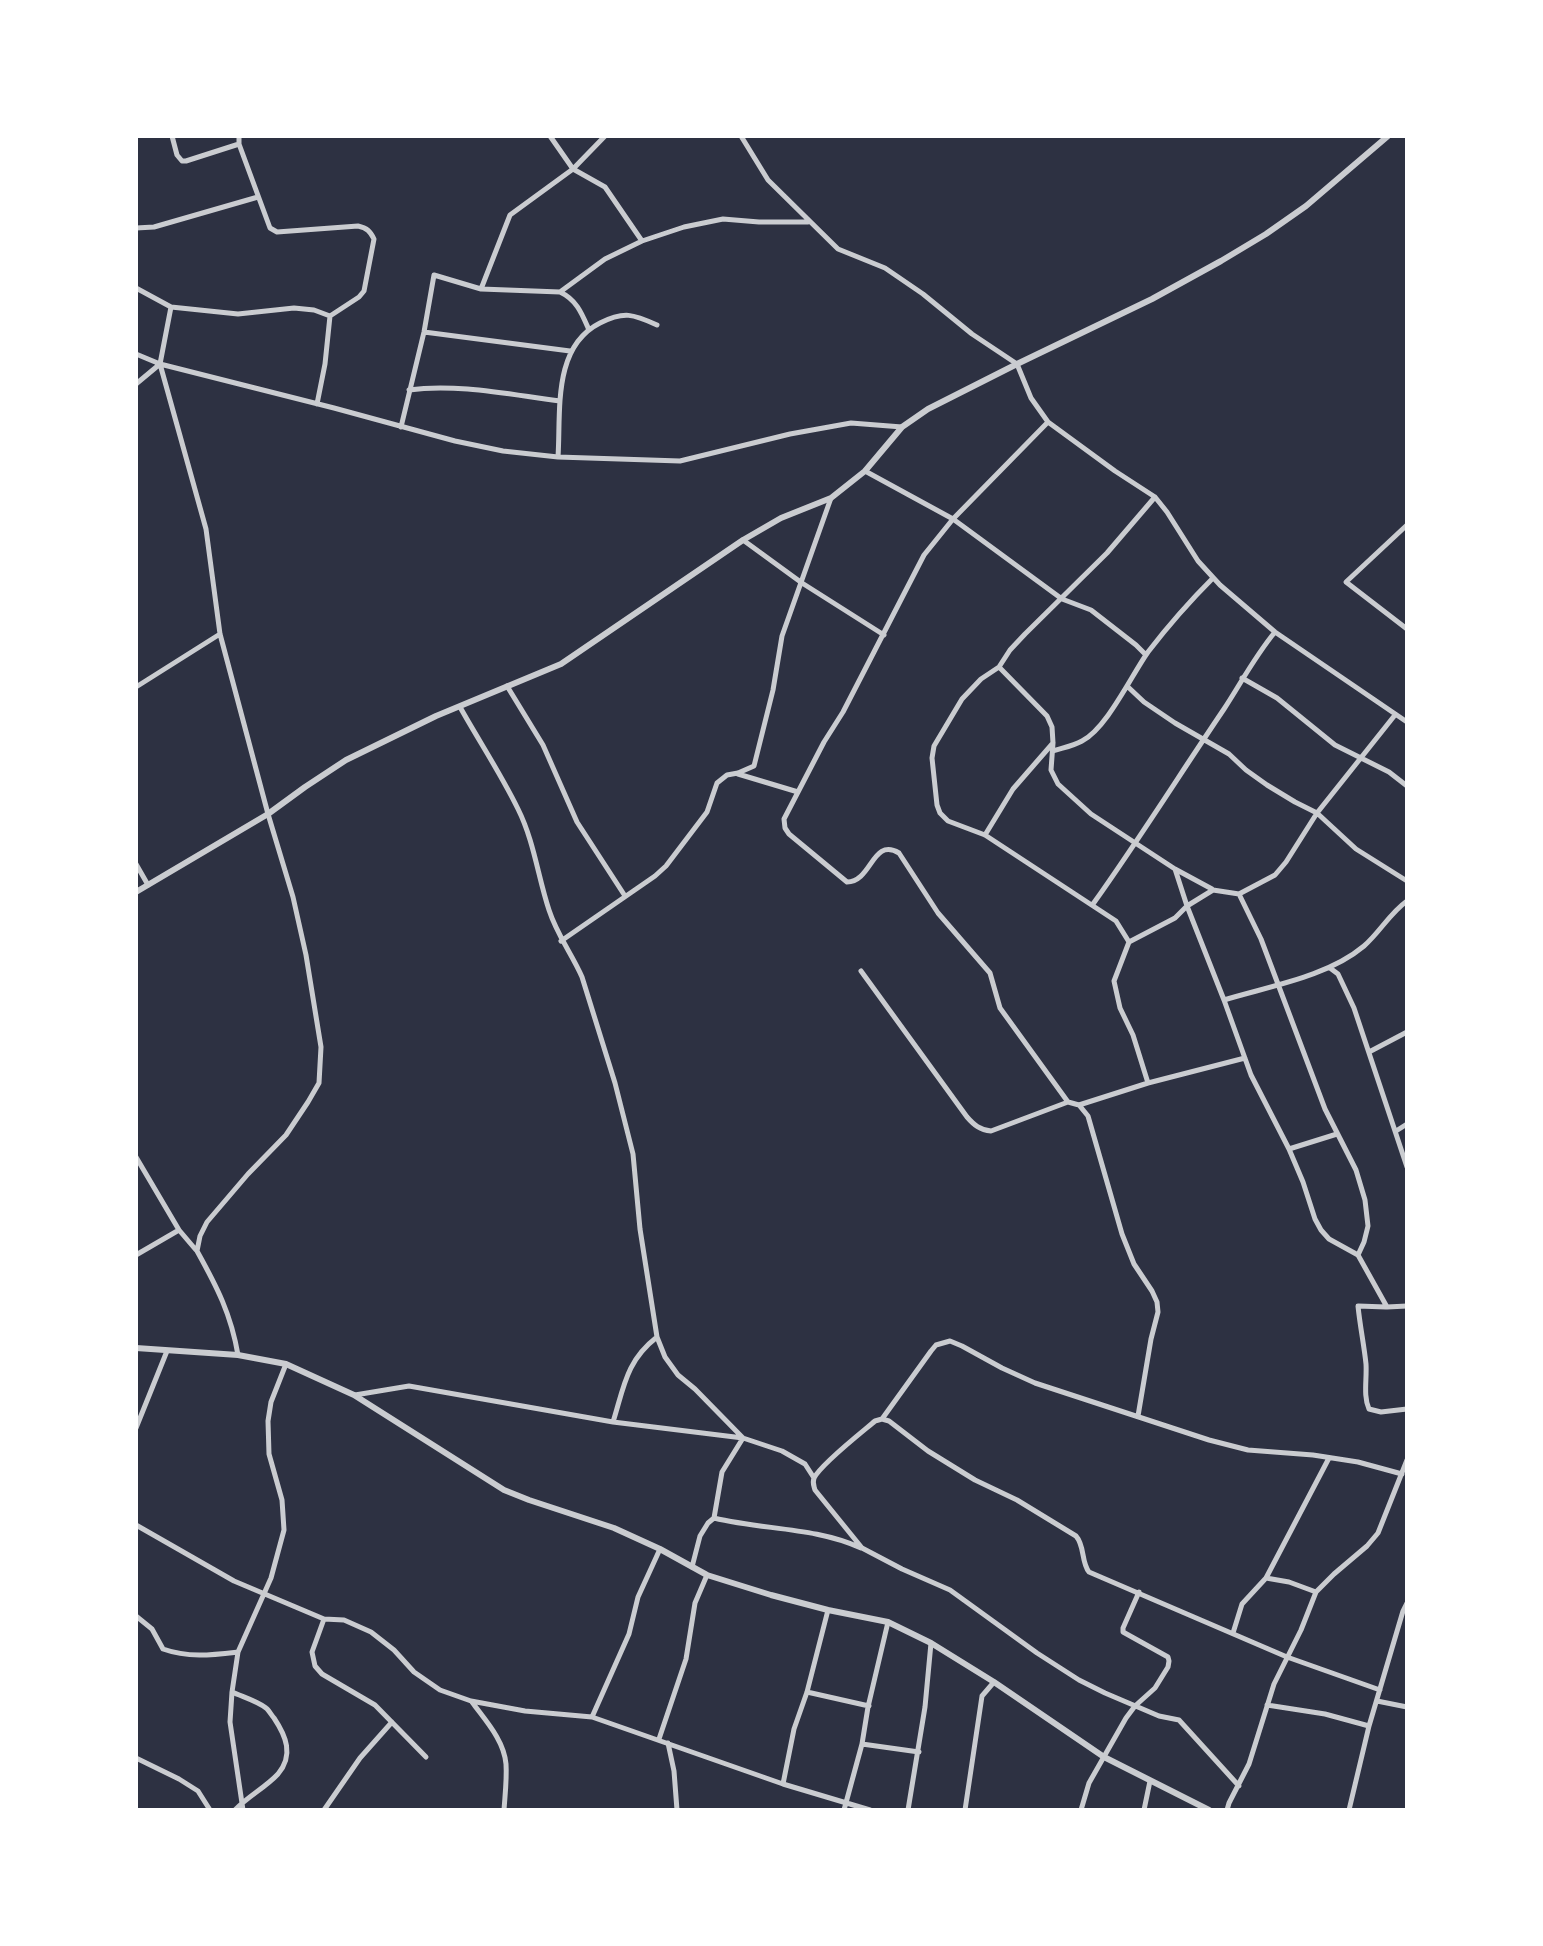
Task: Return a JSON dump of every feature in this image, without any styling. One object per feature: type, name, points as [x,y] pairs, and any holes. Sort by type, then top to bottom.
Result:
[{"type":"street","points":[[172,136],[177,155],[182,161],[239,144]]},
{"type":"street","points":[[239,136],[239,144],[268,225],[274,231],[358,226],[371,232],[374,239],[364,291],[330,316]]},
{"type":"street","points":[[550,136],[573,169],[605,187],[642,241]]},
{"type":"street","points":[[481,289],[510,215],[573,169],[605,136]]},
{"type":"street","points":[[741,136],[768,180],[838,249],[885,268],[1017,364],[1031,398],[1048,422],[1155,497],[1213,578],[1275,632],[1407,722]]},
{"type":"street","points":[[136,892],[268,814],[346,760],[436,716],[561,664],[743,540],[781,518],[831,498],[865,471],[902,427],[928,409],[1152,299],[1221,261],[1306,206],[1388,136]]},
{"type":"street","points":[[136,228],[154,227],[258,197]]},
{"type":"street","points":[[560,292],[605,259],[642,241],[684,227],[723,219],[808,222]]},
{"type":"street","points":[[401,427],[434,275],[481,289],[560,292],[579,307],[589,330]]},
{"type":"street","points":[[136,288],[171,307],[238,314],[294,308],[330,316]]},
{"type":"street","points":[[171,307],[160,364],[206,529],[220,634],[293,897],[321,1047],[319,1083],[286,1135],[207,1222],[197,1251]]},
{"type":"street","points":[[558,457],[560,401],[570,351],[589,330],[619,315],[629,314],[657,325]]},
{"type":"street","points":[[317,404],[330,316]]},
{"type":"street","points":[[424,332],[570,351]]},
{"type":"street","points":[[136,354],[160,364],[401,427],[503,451],[558,457],[680,461],[790,434],[851,423],[902,427]]},
{"type":"street","points":[[136,384],[160,364]]},
{"type":"street","points":[[409,390],[427,387],[560,401]]},
{"type":"street","points":[[1048,422],[953,519],[924,555],[784,819],[789,834],[847,882],[858,880],[880,852],[889,849],[899,853],[938,913],[990,973],[1000,1008],[1068,1102]]},
{"type":"street","points":[[865,471],[953,519],[1062,599],[1091,610],[1146,655]]},
{"type":"street","points":[[1129,942],[1116,921],[1093,904],[985,835],[948,821],[937,805],[932,758],[934,746],[962,699],[981,679],[999,667],[1010,650],[1107,553],[1155,497]]},
{"type":"street","points":[[561,941],[666,866],[707,812],[717,783],[727,775],[750,769],[756,761],[782,636],[831,498]]},
{"type":"street","points":[[1407,525],[1346,582],[1407,629]]},
{"type":"street","points":[[743,540],[802,583],[884,635]]},
{"type":"street","points":[[1053,751],[1082,741],[1093,733],[1111,711],[1146,655],[1181,610],[1213,578]]},
{"type":"street","points":[[1093,904],[1137,843],[1242,678],[1275,632]]},
{"type":"street","points":[[136,687],[220,634]]},
{"type":"street","points":[[999,667],[1047,716],[1052,727],[1051,770],[1058,784],[1091,814],[1175,869],[1213,890],[1239,894],[1275,875],[1317,813],[1395,715]]},
{"type":"street","points":[[1242,678],[1277,698],[1335,745],[1389,772],[1407,786]]},
{"type":"street","points":[[507,686],[543,745],[577,822],[625,896]]},
{"type":"street","points":[[1127,686],[1154,709],[1229,754],[1267,785],[1317,813],[1356,849],[1407,881]]},
{"type":"street","points":[[460,707],[519,811],[537,859],[549,911],[561,941],[582,977],[633,1154],[640,1229],[657,1337],[665,1357],[678,1375],[743,1438]]},
{"type":"street","points":[[985,835],[1013,789],[1053,743]]},
{"type":"street","points":[[738,773],[798,792]]},
{"type":"street","points":[[136,864],[148,885]]},
{"type":"street","points":[[1175,869],[1245,1058],[1289,1149],[1321,1230],[1329,1239],[1358,1255],[1387,1307]]},
{"type":"street","points":[[1148,1083],[1133,1035],[1120,1008],[1114,981],[1129,942],[1175,918],[1187,906],[1213,890]]},
{"type":"street","points":[[1239,894],[1261,939],[1325,1109],[1356,1170],[1365,1200],[1368,1226],[1358,1255]]},
{"type":"street","points":[[1224,1000],[1330,968],[1363,947],[1390,915],[1407,901]]},
{"type":"street","points":[[1330,968],[1338,974],[1354,1008],[1407,1167]]},
{"type":"street","points":[[861,971],[975,1126],[991,1131],[1068,1102],[1079,1105],[1245,1058]]},
{"type":"street","points":[[1368,1052],[1407,1032]]},
{"type":"street","points":[[1079,1105],[1088,1116],[1122,1234],[1134,1264],[1157,1302],[1158,1312],[1138,1416]]},
{"type":"street","points":[[1396,1131],[1407,1124]]},
{"type":"street","points":[[1289,1149],[1337,1134]]},
{"type":"street","points":[[136,1157],[179,1230],[197,1251],[228,1311],[238,1355]]},
{"type":"street","points":[[136,1255],[179,1230]]},
{"type":"street","points":[[1407,1306],[1358,1306],[1369,1409],[1375,1412],[1407,1409]]},
{"type":"street","points":[[613,1422],[630,1368],[644,1348],[657,1337]]},
{"type":"street","points":[[882,1419],[931,1351],[942,1342],[950,1341],[1035,1383],[1159,1425],[1248,1450],[1358,1462],[1402,1474]]},
{"type":"street","points":[[136,1348],[238,1355],[286,1364],[354,1395],[504,1490],[614,1528],[707,1575],[828,1610],[888,1622],[931,1643],[994,1682],[1104,1757],[1209,1810]]},
{"type":"street","points":[[136,1428],[167,1351]]},
{"type":"street","points":[[243,1810],[230,1722],[232,1692],[238,1652],[264,1594],[284,1530],[282,1500],[269,1454],[268,1421],[271,1402],[286,1364]]},
{"type":"street","points":[[354,1395],[409,1386],[613,1422],[743,1438],[782,1451],[805,1464],[814,1478]]},
{"type":"street","points":[[862,1548],[813,1484],[814,1478],[838,1453],[875,1421],[882,1419],[975,1480],[1017,1500],[1076,1536],[1089,1572],[1287,1657],[1380,1690]]},
{"type":"street","points":[[692,1567],[700,1536],[714,1518],[722,1472],[743,1438]]},
{"type":"street","points":[[1233,1633],[1242,1604],[1266,1578],[1329,1458]]},
{"type":"street","points":[[1227,1810],[1249,1764],[1267,1705],[1316,1592],[1378,1533],[1407,1460]]},
{"type":"street","points":[[714,1518],[841,1539],[950,1590],[1079,1680],[1159,1716],[1179,1720],[1239,1786]]},
{"type":"street","points":[[136,1525],[234,1581],[324,1619],[344,1620],[371,1632],[394,1650],[414,1672],[440,1690],[471,1701],[525,1711],[592,1717],[783,1784],[870,1810]]},
{"type":"street","points":[[592,1717],[629,1634],[638,1597],[660,1549]]},
{"type":"street","points":[[659,1739],[686,1659],[695,1603],[707,1575]]},
{"type":"street","points":[[1266,1578],[1316,1592]]},
{"type":"street","points":[[1081,1810],[1089,1783],[1126,1718],[1155,1688],[1168,1667],[1168,1657],[1123,1632],[1139,1592]]},
{"type":"street","points":[[1349,1810],[1369,1726],[1407,1603]]},
{"type":"street","points":[[783,1784],[794,1729],[828,1610]]},
{"type":"street","points":[[136,1616],[152,1629],[163,1649],[174,1653],[206,1655],[238,1652]]},
{"type":"street","points":[[324,1619],[312,1652],[315,1666],[322,1674],[375,1705],[426,1757]]},
{"type":"street","points":[[844,1810],[862,1744],[888,1622]]},
{"type":"street","points":[[908,1810],[919,1752],[931,1643]]},
{"type":"street","points":[[965,1810],[978,1713],[982,1696],[994,1682]]},
{"type":"street","points":[[232,1692],[267,1708],[283,1731],[288,1752],[284,1766],[277,1775],[235,1810]]},
{"type":"street","points":[[807,1692],[869,1706]]},
{"type":"street","points":[[471,1701],[504,1753],[504,1810]]},
{"type":"street","points":[[1377,1701],[1407,1707]]},
{"type":"street","points":[[1267,1705],[1325,1714],[1369,1726]]},
{"type":"street","points":[[324,1810],[360,1758],[392,1722]]},
{"type":"street","points":[[668,1743],[677,1810]]},
{"type":"street","points":[[862,1744],[919,1752]]},
{"type":"street","points":[[136,1758],[198,1791],[210,1810]]},
{"type":"street","points":[[1144,1810],[1150,1781]]}]
